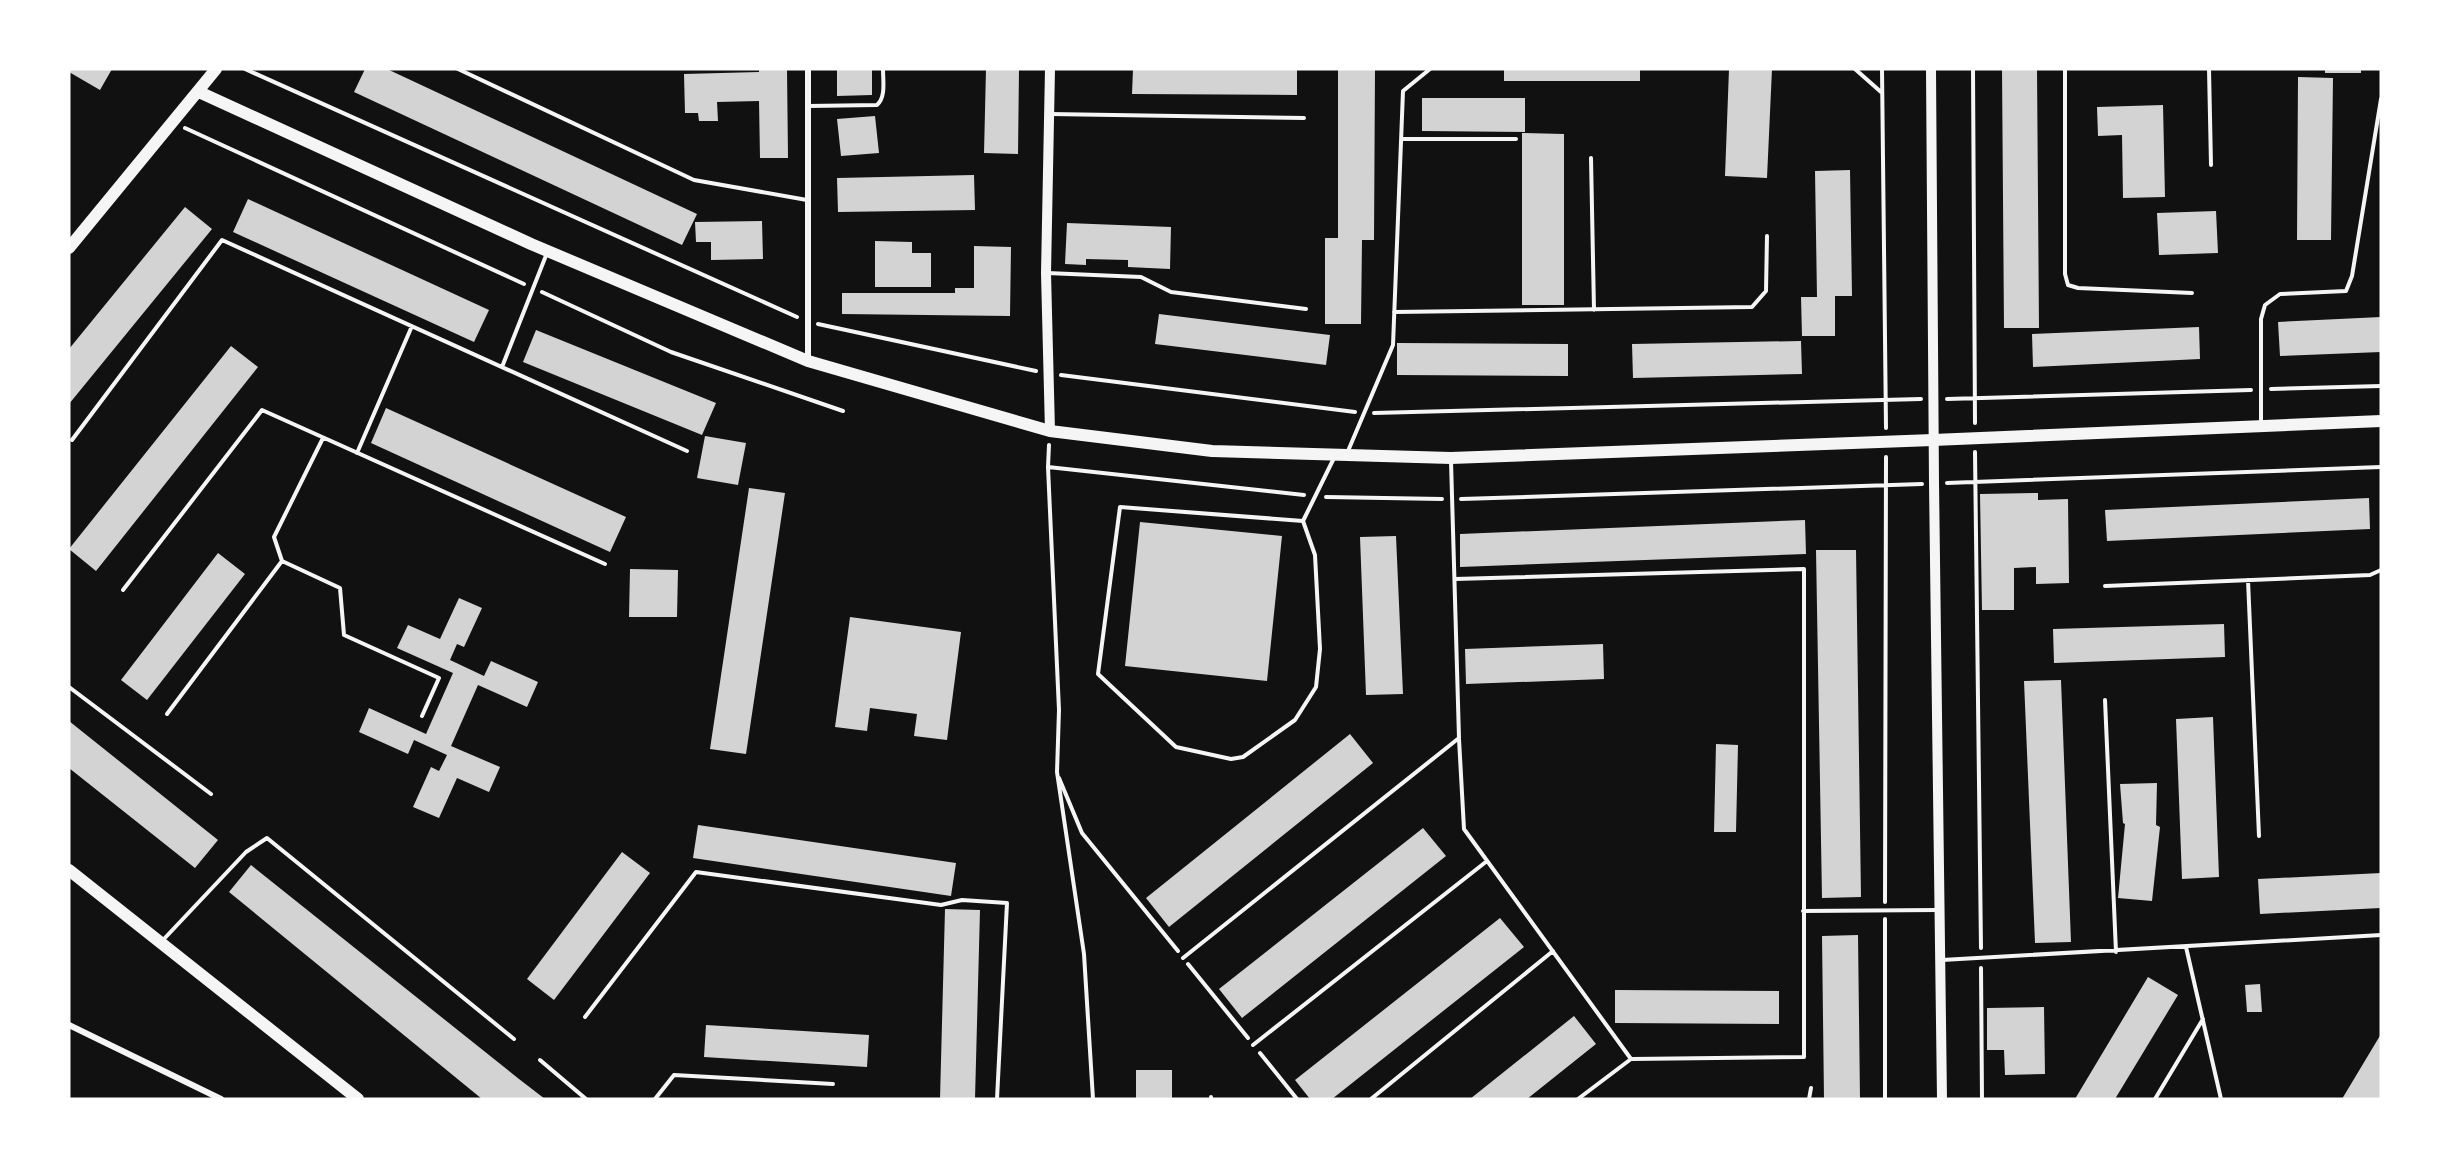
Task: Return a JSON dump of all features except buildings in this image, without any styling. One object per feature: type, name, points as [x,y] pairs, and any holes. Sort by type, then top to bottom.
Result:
[{"type":"main road","points":[[69,248],[216,69]]},
{"type":"main road","points":[[199,92],[548,251],[808,361],[1050,431],[1212,452],[1450,458],[2381,421]]},
{"type":"main road","points":[[69,870],[358,1099]]},
{"type":"street","points":[[808,69],[808,361]]},
{"type":"street","points":[[1050,69],[1046,273],[1050,431]]},
{"type":"street","points":[[1931,69],[1933,440],[1942,1099]]},
{"type":"street","points":[[69,1024],[221,1099]]},
{"type":"lane","points":[[458,69],[694,180],[807,200]]},
{"type":"lane","points":[[808,106],[877,105],[883,93],[883,69]]},
{"type":"lane","points":[[1303,521],[1120,507],[1098,674],[1176,747],[1231,759],[1243,757],[1295,720],[1316,687],[1320,649],[1315,555],[1303,521],[1315,496],[1364,413],[1393,345],[1403,91],[1430,69]]},
{"type":"lane","points":[[2065,69],[2065,274],[2068,285],[2192,293]]},
{"type":"lane","points":[[2210,69],[2211,165]]},
{"type":"lane","points":[[2261,426],[2261,319],[2265,305],[2280,294],[2346,291],[2352,276],[2381,99]]},
{"type":"lane","points":[[1049,114],[1304,118]]},
{"type":"lane","points":[[1401,139],[1516,139]]},
{"type":"lane","points":[[1591,158],[1594,310]]},
{"type":"lane","points":[[1394,312],[1752,307],[1766,291],[1767,236]]},
{"type":"lane","points":[[72,440],[222,240],[687,451]]},
{"type":"lane","points":[[502,367],[548,251]]},
{"type":"lane","points":[[1046,273],[1141,278],[1171,292],[1306,309]]},
{"type":"lane","points":[[357,453],[412,326]]},
{"type":"lane","points":[[123,590],[262,410],[605,564]]},
{"type":"lane","points":[[323,438],[274,537],[282,561],[340,588],[345,634],[439,678],[422,716]]},
{"type":"lane","points":[[1450,458],[1464,829],[1630,1059]]},
{"type":"lane","points":[[167,714],[282,561]]},
{"type":"lane","points":[[1455,579],[1804,569],[1804,1057],[1630,1059],[1578,1099]]},
{"type":"lane","points":[[2105,586],[2370,576],[2381,570]]},
{"type":"lane","points":[[2248,580],[2259,836]]},
{"type":"lane","points":[[69,687],[211,794]]},
{"type":"lane","points":[[2105,700],[2116,952]]},
{"type":"lane","points":[[1183,958],[1459,738]]},
{"type":"lane","points":[[160,942],[246,852],[267,838],[514,1039]]},
{"type":"lane","points":[[1253,1045],[1487,861]]},
{"type":"lane","points":[[585,1017],[696,872],[941,905],[962,900],[1007,903],[997,1099]]},
{"type":"lane","points":[[1803,912],[1941,910]]},
{"type":"lane","points":[[1941,960],[1981,960],[2381,935]]},
{"type":"lane","points":[[2186,947],[2221,1099]]},
{"type":"lane","points":[[1371,1099],[1552,951]]},
{"type":"lane","points":[[2155,1099],[2203,1018]]},
{"type":"lane","points":[[540,1060],[586,1099]]},
{"type":"lane","points":[[655,1099],[674,1075],[833,1084]]},
{"type":"lane","points":[[1809,1099],[1811,1088]]},
{"type":"path","points":[[244,69],[808,322],[1048,374],[1364,413],[1885,400]]},
{"type":"path","points":[[1855,69],[1882,93]]},
{"type":"path","points":[[1882,69],[1886,442],[1885,1099]]},
{"type":"path","points":[[1974,69],[1975,482],[1982,1099]]},
{"type":"path","points":[[173,123],[670,352],[843,411]]},
{"type":"path","points":[[1975,398],[2381,386]]},
{"type":"path","points":[[1050,431],[1048,467],[1059,710],[1057,772],[1084,954],[1092,1099]]},
{"type":"path","points":[[1048,467],[1315,496],[1453,500],[2381,467]]},
{"type":"path","points":[[1057,772],[1082,833],[1297,1099]]}]
